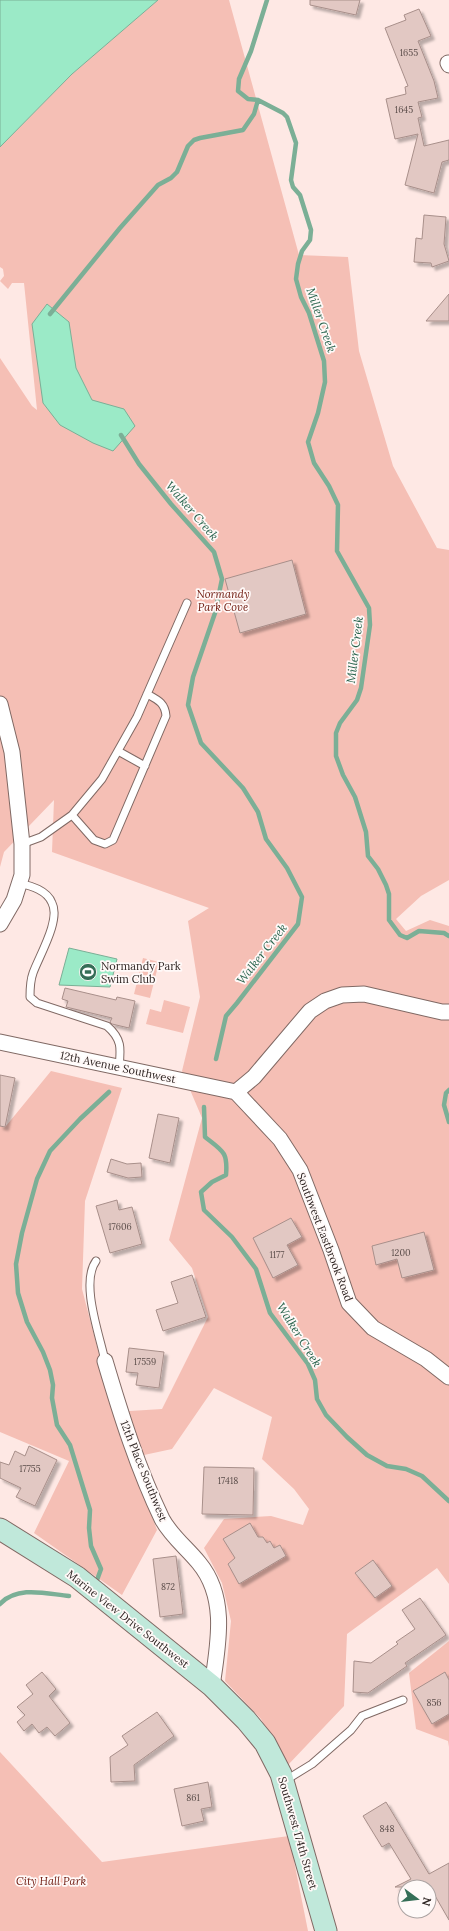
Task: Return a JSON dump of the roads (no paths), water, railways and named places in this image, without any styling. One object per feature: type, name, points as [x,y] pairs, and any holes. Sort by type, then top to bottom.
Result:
[{"type":"street","points":[[0,704],[12,752],[22,844],[22,875],[14,900],[0,924]]},
{"type":"street","points":[[236,1092],[254,1077],[310,1011],[325,1001],[342,994],[364,994],[442,1012],[449,1012]]},
{"type":"street","name":"12th Avenue Southwest","points":[[0,1042],[236,1092]]},
{"type":"street","name":"Southwest Eastbrook Road","points":[[236,1092],[280,1139],[300,1170],[349,1303],[373,1328],[426,1359],[449,1377]]},
{"type":"street","name":"12th Place Southwest","points":[[106,1361],[122,1415],[155,1504],[168,1530],[201,1565],[214,1587],[218,1608],[219,1636],[212,1686]]},
{"type":"street","name":"Marine View Drive Southwest","points":[[0,1530],[77,1577],[212,1686]]},
{"type":"street","name":"Southwest 174th Street","points":[[212,1686],[246,1720],[265,1743],[284,1782],[326,1931]]},
{"type":"lane","points":[[22,844],[41,837],[72,815],[102,778],[137,717],[187,603]]},
{"type":"lane","points":[[72,815],[94,840],[105,844],[113,840],[166,716],[166,708],[162,702],[147,694]]},
{"type":"lane","points":[[118,752],[145,766]]},
{"type":"lane","points":[[19,882],[35,887],[44,894],[52,903],[54,916],[47,940],[32,974],[30,997],[37,1003],[107,1026],[115,1033],[121,1047],[119,1067]]},
{"type":"lane","points":[[96,1261],[92,1266],[90,1276],[90,1298],[106,1361]]},
{"type":"lane","points":[[284,1782],[312,1764],[351,1730],[362,1716],[403,1700]]},
{"type":"waterway","name":"Miller Creek","points":[[267,0],[251,51],[239,79],[238,91],[248,99],[258,100],[283,113],[287,117],[296,143],[291,180],[293,187],[300,195],[311,230],[310,240],[302,251],[298,264],[296,279],[301,297],[309,313],[324,361],[325,382],[318,413],[308,442],[314,463],[329,486],[338,505],[337,551],[369,608],[370,625],[361,688],[357,700],[340,723],[336,733],[336,756],[343,775],[355,797],[366,832],[368,856],[378,869],[389,894],[389,920],[400,935],[407,938],[419,931],[444,933],[449,936]]},
{"type":"waterway","name":"Walker Creek","points":[[50,314],[120,228],[158,185],[171,178],[177,172],[188,146],[194,140],[200,138],[243,130],[254,114],[258,100]]},
{"type":"waterway","name":"Walker Creek","points":[[121,435],[139,464],[171,504],[214,552],[222,579],[215,613],[193,677],[188,705],[201,743],[243,788],[258,812],[266,839],[287,868],[302,897],[298,924],[226,1016],[216,1059]]},
{"type":"waterway","name":"Miller Creek","points":[[449,1090],[446,1093],[444,1105],[449,1122]]},
{"type":"waterway","points":[[97,1580],[101,1569],[91,1546],[89,1528],[90,1510],[70,1445],[57,1425],[52,1398],[53,1385],[50,1370],[43,1352],[27,1322],[18,1293],[16,1264],[22,1233],[37,1179],[50,1151],[80,1119],[109,1092]]},
{"type":"waterway","name":"Walker Creek","points":[[204,1107],[205,1137],[220,1149],[226,1161],[226,1175],[212,1182],[201,1192],[204,1210],[232,1237],[256,1269],[270,1313],[308,1364],[315,1380],[317,1399],[326,1415],[367,1455],[387,1466],[406,1469],[422,1476],[449,1501]]},
{"type":"waterway","points":[[0,1604],[15,1594],[33,1592],[69,1596]]},
{"type":"place","name":"Normandy Park Swim Club","points":[[88,972]]},
{"type":"park label","name":"Normandy Park Cove","points":[[223,600]]},
{"type":"park label","name":"City Hall Park","points":[[51,1881]]}]
